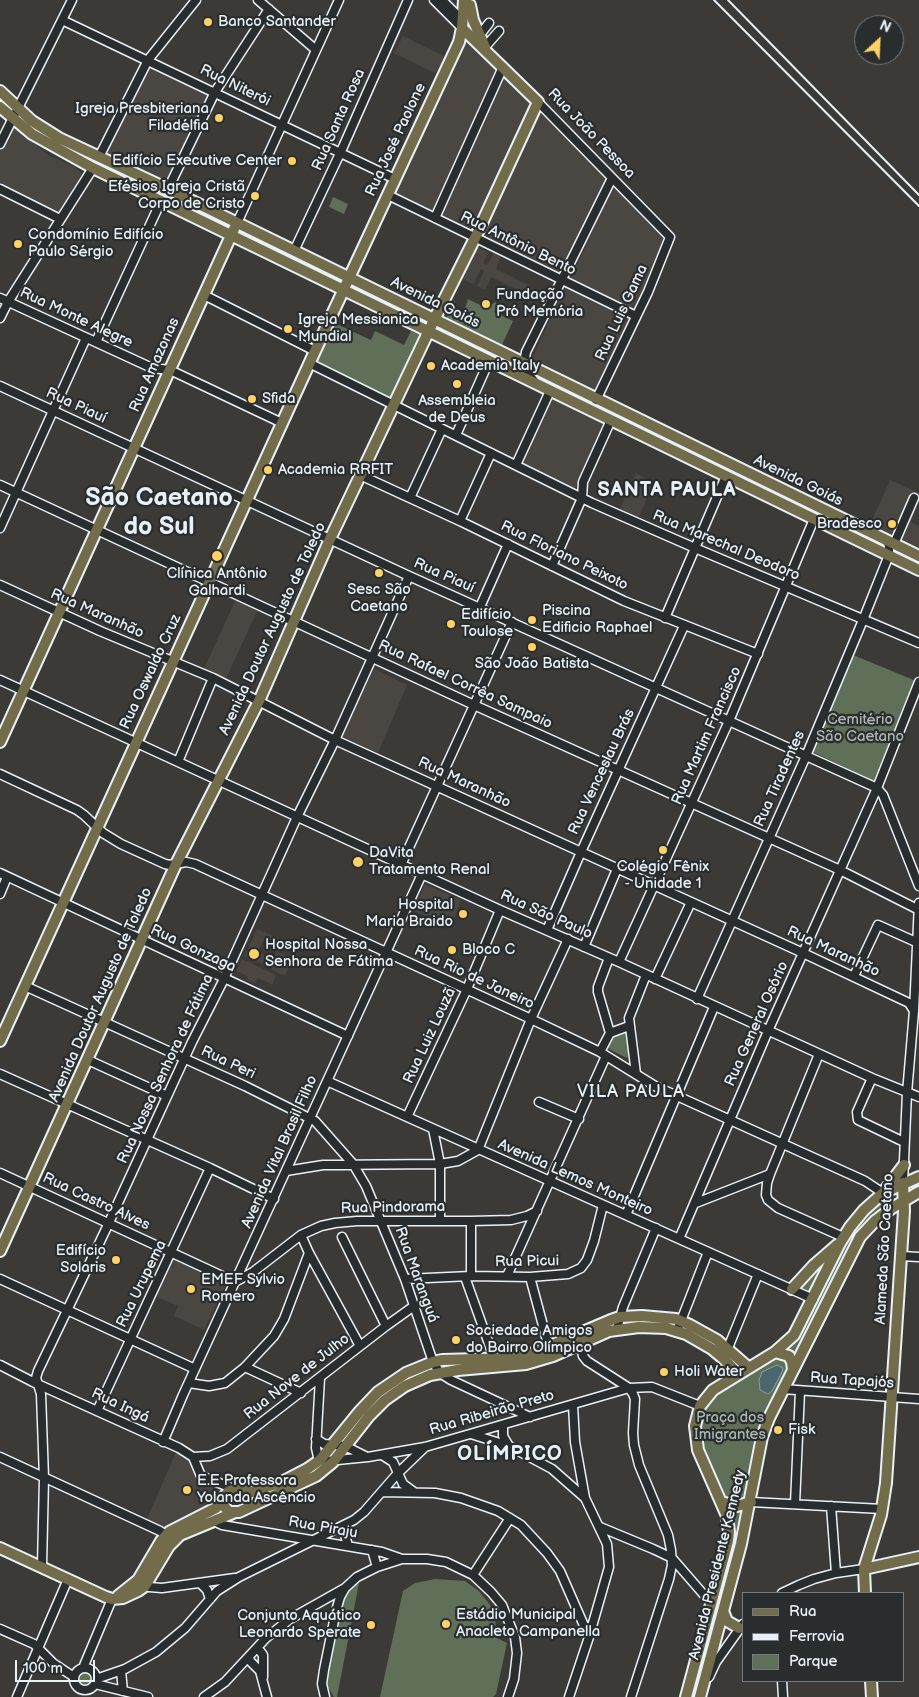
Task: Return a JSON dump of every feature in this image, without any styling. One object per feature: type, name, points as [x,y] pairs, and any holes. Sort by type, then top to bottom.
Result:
[{"type":"main road","name":"Rua José Paolone","points":[[343,290],[459,42],[469,2]]},
{"type":"main road","points":[[469,2],[479,36],[487,50]]},
{"type":"main road","points":[[464,26],[487,50]]},
{"type":"main road","name":"Rua João Pessoa","points":[[487,50],[538,102]]},
{"type":"main road","name":"Avenida Goiás","points":[[0,91],[47,132],[168,189],[596,400],[919,556]]},
{"type":"main road","name":"Avenida Doutor Augusto de Toledo","points":[[0,1251],[176,864],[259,701],[330,539],[475,238],[538,102]]},
{"type":"main road","name":"Avenida Goiás","points":[[0,107],[13,120],[48,145],[93,168],[919,570]]},
{"type":"main road","name":"Rua Amazonas","points":[[0,742],[236,223]]},
{"type":"main road","name":"Rua Oswaldo Cruz","points":[[0,1040],[343,290]]},
{"type":"main road","points":[[700,1406],[713,1390],[775,1352],[797,1331],[842,1240],[858,1216],[882,1193],[904,1165]]},
{"type":"main road","points":[[882,1193],[919,1177]]},
{"type":"main road","name":"Alameda São Caetano","points":[[865,1592],[864,1569],[882,1509],[892,1397],[904,1200],[903,1183]]},
{"type":"main road","name":"Avenida Presidente Kennedy","points":[[701,1694],[751,1502],[762,1438],[769,1418],[860,1237],[875,1221],[904,1200],[919,1192]]},
{"type":"main road","points":[[792,1289],[814,1265],[842,1240]]},
{"type":"main road","points":[[0,1548],[112,1599],[130,1595],[142,1583],[175,1527],[216,1508],[230,1491],[252,1492],[284,1481],[307,1469],[320,1460],[378,1392],[406,1373],[442,1360],[515,1358],[531,1354],[549,1348],[592,1327],[620,1317],[656,1316],[680,1326],[705,1332],[728,1348],[749,1368]]},
{"type":"main road","points":[[169,1538],[214,1521],[311,1479],[333,1462],[369,1416],[385,1400],[414,1381],[440,1373],[526,1364],[542,1360],[617,1329],[680,1326],[712,1349],[738,1374]]},
{"type":"main road","points":[[775,1352],[789,1356],[793,1369]]},
{"type":"main road","name":"Avenida Presidente Kennedy","points":[[686,1697],[728,1541],[728,1524],[721,1502],[698,1450],[695,1426],[700,1406]]},
{"type":"main road","points":[[238,1491],[244,1495],[246,1501],[238,1511]]},
{"type":"main road","points":[[224,1497],[225,1509],[238,1511]]},
{"type":"main road","points":[[721,1502],[737,1506],[751,1502]]},
{"type":"main road","points":[[864,1569],[919,1556]]},
{"type":"main road","points":[[723,1611],[727,1620],[741,1626]]},
{"type":"main road","points":[[871,1682],[872,1697]]},
{"type":"street","points":[[0,144],[72,0]]},
{"type":"street","points":[[99,157],[148,60],[196,0]]},
{"type":"street","points":[[258,0],[316,50]]},
{"type":"street","name":"Rua Amazonas","points":[[236,223],[339,0]]},
{"type":"street","name":"Rua Santa Rosa","points":[[294,251],[408,0]]},
{"type":"street","points":[[435,0],[464,26]]},
{"type":"street","points":[[442,0],[464,26]]},
{"type":"street","points":[[168,189],[215,92],[269,9]]},
{"type":"street","name":"Rua Niterói","points":[[62,20],[395,179]]},
{"type":"street","points":[[479,36],[490,23]]},
{"type":"street","points":[[487,50],[499,31]]},
{"type":"street","points":[[435,218],[503,67]]},
{"type":"street","name":"Rua João Pessoa","points":[[538,102],[670,237]]},
{"type":"street","points":[[0,318],[8,302],[93,168]]},
{"type":"street","points":[[537,385],[526,371],[524,364],[526,352],[612,178]]},
{"type":"street","points":[[0,189],[60,219]]},
{"type":"street","name":"Rua Antônio Bento","points":[[388,195],[636,316]]},
{"type":"street","points":[[96,342],[161,201]]},
{"type":"street","name":"Rua Luis Gama","points":[[596,400],[636,316],[670,237]]},
{"type":"street","points":[[204,295],[315,351]]},
{"type":"street","name":"Rua Monte Alegre","points":[[0,298],[152,368],[170,370],[282,423]]},
{"type":"street","points":[[0,528],[86,338]]},
{"type":"street","points":[[456,435],[489,361]]},
{"type":"street","name":"Rua Marechal Deodoro","points":[[309,363],[582,498],[919,643]]},
{"type":"street","name":"Rua Piauí","points":[[0,386],[409,576],[877,788]]},
{"type":"street","points":[[516,465],[550,391]]},
{"type":"street","points":[[552,566],[582,498],[583,482],[611,420]]},
{"type":"street","points":[[410,498],[442,429]]},
{"type":"street","points":[[460,521],[491,453]]},
{"type":"street","name":"Rua Floriano Peixoto","points":[[360,475],[460,521],[624,601],[758,654]]},
{"type":"street","points":[[665,618],[726,476]]},
{"type":"street","name":"Rua Rafael Corrêa Sampaio","points":[[0,486],[474,705],[840,870],[919,908]]},
{"type":"street","points":[[890,542],[914,498]]},
{"type":"street","name":"Rua Martim Francisco","points":[[619,962],[729,721],[814,519]]},
{"type":"street","name":"Rua Tiradentes","points":[[697,999],[806,756],[864,620],[888,555],[888,545],[890,542]]},
{"type":"street","points":[[480,607],[508,544]]},
{"type":"street","name":"Rua Nossa Senhora de Fátima","points":[[37,1383],[38,1371],[224,978],[409,576]]},
{"type":"street","name":"Rua Maranhão","points":[[0,585],[58,612],[213,678],[335,740],[854,976],[909,1004],[916,1011]]},
{"type":"street","points":[[401,864],[512,622]]},
{"type":"street","name":"Rua Venceslau Brás","points":[[547,930],[684,626]]},
{"type":"street","points":[[178,762],[213,678]]},
{"type":"street","name":"Rua São Paulo","points":[[0,680],[500,910],[619,962],[872,1078],[919,1097]]},
{"type":"street","name":"Rua General Osório","points":[[679,1239],[768,1031],[877,788],[919,682]]},
{"type":"street","name":"Rua Rio de Janeiro","points":[[0,774],[78,810],[102,833],[120,844],[166,864],[186,862],[195,864],[532,1019],[603,1054],[677,1096],[865,1181],[882,1193]]},
{"type":"street","points":[[877,788],[883,795],[919,886]]},
{"type":"street","points":[[584,947],[617,869]]},
{"type":"street","name":"Avenida Vital Brasil Filho","points":[[163,1442],[422,874]]},
{"type":"street","points":[[0,894],[4,875]]},
{"type":"street","name":"Rua Gonzaga","points":[[4,875],[348,1036]]},
{"type":"street","points":[[655,979],[691,902]]},
{"type":"street","name":"Alameda São Caetano","points":[[903,1183],[907,1093],[916,1011],[916,942],[919,908]]},
{"type":"street","name":"Rua Luiz Louzã","points":[[407,1118],[467,990],[500,910]]},
{"type":"street","points":[[854,976],[878,925],[916,942]]},
{"type":"street","points":[[286,1171],[312,1166],[353,1164],[440,1164],[458,1161],[478,1150],[532,1019],[568,939]]},
{"type":"street","points":[[507,1276],[579,1120],[610,1033],[598,992],[609,958]]},
{"type":"street","points":[[636,1074],[629,1026],[631,1014],[646,975]]},
{"type":"street","name":"Rua Peri","points":[[25,986],[185,1058],[311,1118]]},
{"type":"street","points":[[626,1215],[714,1007]]},
{"type":"street","points":[[610,1033],[629,1026]]},
{"type":"street","points":[[819,1054],[770,1174],[766,1194],[772,1204],[842,1240]]},
{"type":"street","points":[[88,1060],[167,1096]]},
{"type":"street","points":[[0,1074],[146,1141],[210,1168],[274,1199]]},
{"type":"street","points":[[872,1078],[857,1112],[858,1120],[904,1142]]},
{"type":"street","name":"Avenida Lemos Monteiro","points":[[327,1081],[812,1298]]},
{"type":"street","points":[[539,1102],[579,1120]]},
{"type":"street","name":"Rua Maranguá","points":[[311,1118],[321,1126],[353,1164],[366,1186],[405,1279],[433,1362],[440,1373]]},
{"type":"street","points":[[433,1129],[440,1164],[440,1221]]},
{"type":"street","name":"Rua Urupema","points":[[97,1411],[210,1168]]},
{"type":"street","name":"Rua Castro Alves","points":[[0,1173],[235,1282]]},
{"type":"street","points":[[696,1203],[770,1174]]},
{"type":"street","name":"Rua Picui","points":[[405,1279],[468,1276],[530,1277],[568,1274],[581,1268],[591,1252],[603,1205]]},
{"type":"street","name":"Rua Pindorama","points":[[235,1282],[253,1272],[301,1235],[321,1226],[335,1223],[381,1221],[519,1219],[537,1211]]},
{"type":"street","points":[[471,1221],[468,1276],[494,1358]]},
{"type":"street","points":[[617,1329],[620,1317],[656,1228]]},
{"type":"street","points":[[301,1235],[360,1346]]},
{"type":"street","points":[[342,1237],[386,1326]]},
{"type":"street","points":[[680,1326],[708,1252]]},
{"type":"street","points":[[189,1383],[218,1386],[232,1379],[245,1367],[279,1328],[309,1253]]},
{"type":"street","points":[[901,1256],[919,1258]]},
{"type":"street","points":[[728,1348],[758,1274]]},
{"type":"street","points":[[530,1277],[549,1348]]},
{"type":"street","points":[[0,1279],[195,1369]]},
{"type":"street","name":"Rua Nove de Julho","points":[[193,1457],[210,1456],[227,1449],[414,1306]]},
{"type":"street","points":[[580,1344],[583,1356],[587,1361],[629,1388],[635,1399],[634,1446],[670,1542],[672,1558],[669,1579],[631,1697]]},
{"type":"street","name":"Rua Ingá","points":[[0,1365],[179,1448],[193,1457]]},
{"type":"street","points":[[245,1367],[301,1393]]},
{"type":"street","points":[[440,1373],[530,1417]]},
{"type":"street","points":[[320,1378],[316,1439],[316,1454],[320,1460],[333,1462],[424,1447]]},
{"type":"street","points":[[37,1383],[41,1394],[44,1478],[42,1566]]},
{"type":"street","name":"Rua Ribeirão Preto","points":[[96,1682],[143,1660],[170,1642],[218,1591],[239,1577],[343,1527],[364,1512],[424,1447],[629,1388],[652,1386],[700,1406]]},
{"type":"street","name":"Rua Tapajós","points":[[783,1389],[919,1399]]},
{"type":"street","points":[[796,1504],[800,1391]]},
{"type":"street","points":[[569,1697],[589,1637],[609,1566],[608,1544],[585,1498],[578,1466],[573,1405]]},
{"type":"street","points":[[503,1425],[503,1436],[509,1446]]},
{"type":"street","points":[[469,1433],[509,1446],[546,1465],[585,1498]]},
{"type":"street","points":[[316,1439],[324,1444],[345,1446],[368,1457]]},
{"type":"street","points":[[381,1455],[393,1462],[403,1484],[414,1492]]},
{"type":"street","points":[[0,1457],[160,1531],[169,1538]]},
{"type":"street","points":[[193,1457],[201,1476],[238,1491]]},
{"type":"street","points":[[563,1478],[578,1466]]},
{"type":"street","points":[[217,1482],[222,1486],[224,1497]]},
{"type":"street","points":[[382,1492],[434,1493],[462,1498],[498,1511],[510,1518],[534,1538],[560,1572],[589,1637]]},
{"type":"street","points":[[751,1502],[882,1509]]},
{"type":"street","points":[[831,1506],[836,1573]]},
{"type":"street","points":[[238,1511],[234,1520],[239,1528]]},
{"type":"street","points":[[473,1575],[510,1518]]},
{"type":"street","name":"Rua Piraju","points":[[214,1521],[222,1525],[372,1550],[402,1559]]},
{"type":"street","points":[[343,1527],[348,1546]]},
{"type":"street","points":[[600,1527],[672,1558],[711,1603]]},
{"type":"street","points":[[653,1549],[670,1542]]},
{"type":"street","points":[[372,1550],[377,1567]]},
{"type":"street","points":[[204,1697],[225,1682],[266,1638],[290,1619],[345,1588],[358,1577],[377,1567],[402,1559],[427,1558],[446,1562],[473,1575],[502,1605],[515,1636],[516,1667],[508,1697]]},
{"type":"street","points":[[784,1592],[799,1584],[836,1573],[864,1569]]},
{"type":"street","points":[[142,1583],[162,1588],[239,1577]]},
{"type":"street","points":[[17,1697],[68,1579]]},
{"type":"street","points":[[200,1583],[207,1590],[210,1599]]},
{"type":"street","points":[[325,1697],[323,1678],[336,1611],[345,1588]]},
{"type":"street","points":[[74,1677],[83,1668],[112,1599]]},
{"type":"street","points":[[316,1604],[330,1604],[336,1611]]},
{"type":"street","points":[[701,1694],[716,1662],[741,1626]]},
{"type":"street","points":[[0,1629],[30,1642],[53,1663],[74,1677],[76,1685],[82,1690],[90,1689],[96,1682],[96,1676],[91,1670],[83,1668]]},
{"type":"street","points":[[256,1649],[263,1655],[262,1679]]},
{"type":"street","points":[[249,1657],[250,1661],[260,1671],[266,1697]]},
{"type":"street","points":[[121,1671],[123,1690]]},
{"type":"street","points":[[96,1682],[148,1697]]},
{"type":"street","points":[[782,1682],[783,1697]]},
{"type":"shaded area","points":[[403,36],[444,56],[442,65],[435,73],[394,53]]},
{"type":"shaded area","points":[[466,37],[498,68],[433,212],[392,192]]},
{"type":"shaded area","points":[[149,63],[211,94],[167,184],[105,153]]},
{"type":"shaded area","points":[[504,74],[533,103],[472,231],[440,215]]},
{"type":"shaded area","points":[[540,109],[607,178],[560,276],[479,236]]},
{"type":"shaded area","points":[[13,126],[48,155],[75,167],[82,174],[59,214],[0,185],[0,151]]},
{"type":"shaded area","points":[[614,185],[667,242],[634,311],[570,280]]},
{"type":"shaded area","points":[[477,247],[488,253],[483,263],[487,265],[494,252],[501,256],[496,269],[548,295],[544,303],[491,277],[485,290],[477,286],[484,271],[481,269],[473,284],[462,279]]},
{"type":"shaded area","points":[[565,287],[631,320],[595,390],[532,359]]},
{"type":"shaded area","points":[[550,396],[605,423],[575,488],[520,462]]},
{"type":"shaded area","points":[[636,473],[654,482],[638,519],[619,511]]},
{"type":"shaded area","points":[[890,480],[919,493],[919,502],[911,522],[919,526],[919,548],[870,525]]},
{"type":"shaded area","points":[[236,599],[258,609],[225,681],[203,671]]},
{"type":"shaded area","points":[[374,669],[407,685],[378,753],[341,736]]},
{"type":"shaded area","points":[[425,884],[461,900],[451,927],[414,911]]},
{"type":"shaded area","name":"Hospital Nossa Senhora de Fátima","points":[[257,929],[283,940],[278,952],[293,958],[285,976],[245,956]],"holes":[[[265,937],[269,939],[266,946],[277,951],[273,959],[258,952]]]},
{"type":"shaded area","points":[[242,959],[276,975],[272,985],[258,978],[255,983],[247,980],[248,977],[236,971]]},
{"type":"shaded area","name":"EMEF Sylvio Romero","points":[[173,1256],[227,1283],[204,1330],[174,1316],[178,1306],[155,1296]]},
{"type":"shaded area","name":"E.E Professora Yolanda Ascêncio","points":[[176,1452],[189,1458],[198,1478],[213,1487],[214,1492],[205,1509],[168,1526],[161,1526],[147,1519]]},
{"type":"green space","points":[[333,197],[348,204],[344,214],[329,207]]},
{"type":"green space","points":[[468,299],[484,307],[495,302],[498,304],[494,312],[513,321],[501,347],[445,320],[455,300],[454,309],[456,315],[468,323],[472,314],[465,308]]},
{"type":"green space","points":[[332,322],[371,340],[375,331],[404,345],[411,331],[422,336],[392,402],[313,362]]},
{"type":"green space","name":"Cemitério São Caetano","points":[[853,655],[916,681],[875,782],[813,752]]},
{"type":"green space","points":[[624,1030],[627,1032],[630,1052],[627,1058],[607,1048],[614,1033]]},
{"type":"green space","points":[[891,1194],[896,1202],[873,1217],[795,1359],[783,1348],[832,1269],[854,1228],[869,1211]]},
{"type":"green space","points":[[834,1250],[811,1295],[798,1289]]},
{"type":"green space","name":"Praça dos Imigrantes","points":[[781,1357],[785,1360],[788,1367],[766,1413],[745,1499],[742,1501],[730,1501],[722,1496],[702,1450],[699,1426],[705,1405],[724,1387],[757,1370],[775,1358]]},
{"type":"green space","points":[[745,1509],[698,1697],[689,1697],[734,1530],[729,1510]]},
{"type":"green space","name":"Estádio Municipal Anacleto Campanella","points":[[435,1579],[465,1581],[479,1591],[494,1610],[497,1638],[507,1643],[496,1694],[493,1697],[380,1697],[403,1591],[415,1583]]},
{"type":"green space","points":[[359,1583],[337,1697],[334,1697],[325,1682],[333,1633],[343,1596],[351,1586]]},
{"type":"green space","points":[[86,1672],[94,1680],[86,1688],[78,1680]]},
{"type":"water","points":[[777,1365],[783,1368],[782,1372],[772,1391],[768,1394],[760,1390],[759,1380],[762,1372]]},
{"type":"railway","points":[[714,0],[919,206]]},
{"type":"railway","points":[[728,0],[919,195]]},
{"type":"place","name":"Banco Santander","points":[[208,22]]},
{"type":"place","name":"Igreja Presbiteriana Filadélfia","points":[[219,118]]},
{"type":"place","name":"Edifício Executive Center","points":[[292,161]]},
{"type":"place","name":"Efésios Igreja Cristã Corpo de Cristo","points":[[255,196]]},
{"type":"place","name":"Condomínio Edifício Paulo Sérgio","points":[[18,244]]},
{"type":"place","name":"Fundação Pró Memória","points":[[486,304]]},
{"type":"place","name":"Igreja Messianica Mundial","points":[[288,329]]},
{"type":"place","name":"Academia Italy","points":[[431,366]]},
{"type":"place","name":"Assembleia de Deus","points":[[457,384]]},
{"type":"place","name":"Sfida","points":[[252,399]]},
{"type":"place","name":"Academia RRFIT","points":[[268,470]]},
{"type":"place","name":"Bradesco","points":[[892,524]]},
{"type":"place","name":"Clínica Antônio Galhardi","points":[[217,556]]},
{"type":"place","name":"Sesc São Caetano","points":[[379,573]]},
{"type":"place","name":"Piscina Edificio Raphael","points":[[532,620]]},
{"type":"place","name":"Edifício Toulose","points":[[451,624]]},
{"type":"place","name":"São João Batista","points":[[532,647]]},
{"type":"place","name":"Colégio Fênix - Unidade 1","points":[[663,850]]},
{"type":"place","name":"DaVita Tratamento Renal","points":[[358,862]]},
{"type":"place","name":"Hospital Maria Braido","points":[[463,914]]},
{"type":"place","name":"Bloco C","points":[[452,950]]},
{"type":"place","name":"Hospital Nossa Senhora de Fátima","points":[[254,954]]},
{"type":"place","name":"Edifício Solaris","points":[[116,1260]]},
{"type":"place","name":"EMEF Sylvio Romero","points":[[191,1289]]},
{"type":"place","name":"Sociedade Amigos do Bairro Olímpico","points":[[456,1340]]},
{"type":"place","name":"Holi Water","points":[[664,1372]]},
{"type":"place","name":"Fisk","points":[[778,1430]]},
{"type":"place","name":"E.E Professora Yolanda Ascêncio","points":[[187,1490]]},
{"type":"place","name":"Estádio Municipal Anacleto Campanella","points":[[446,1624]]},
{"type":"place","name":"Conjunto Aquático Leonardo Sperate","points":[[371,1625]]},
{"type":"district","name":"SANTA PAULA","points":[[667,491]]},
{"type":"district","name":"São Caetano do Sul","points":[[159,514]]},
{"type":"district","name":"VILA PAULA","points":[[631,1092]]},
{"type":"district","name":"OLÍMPICO","points":[[510,1455]]}]
